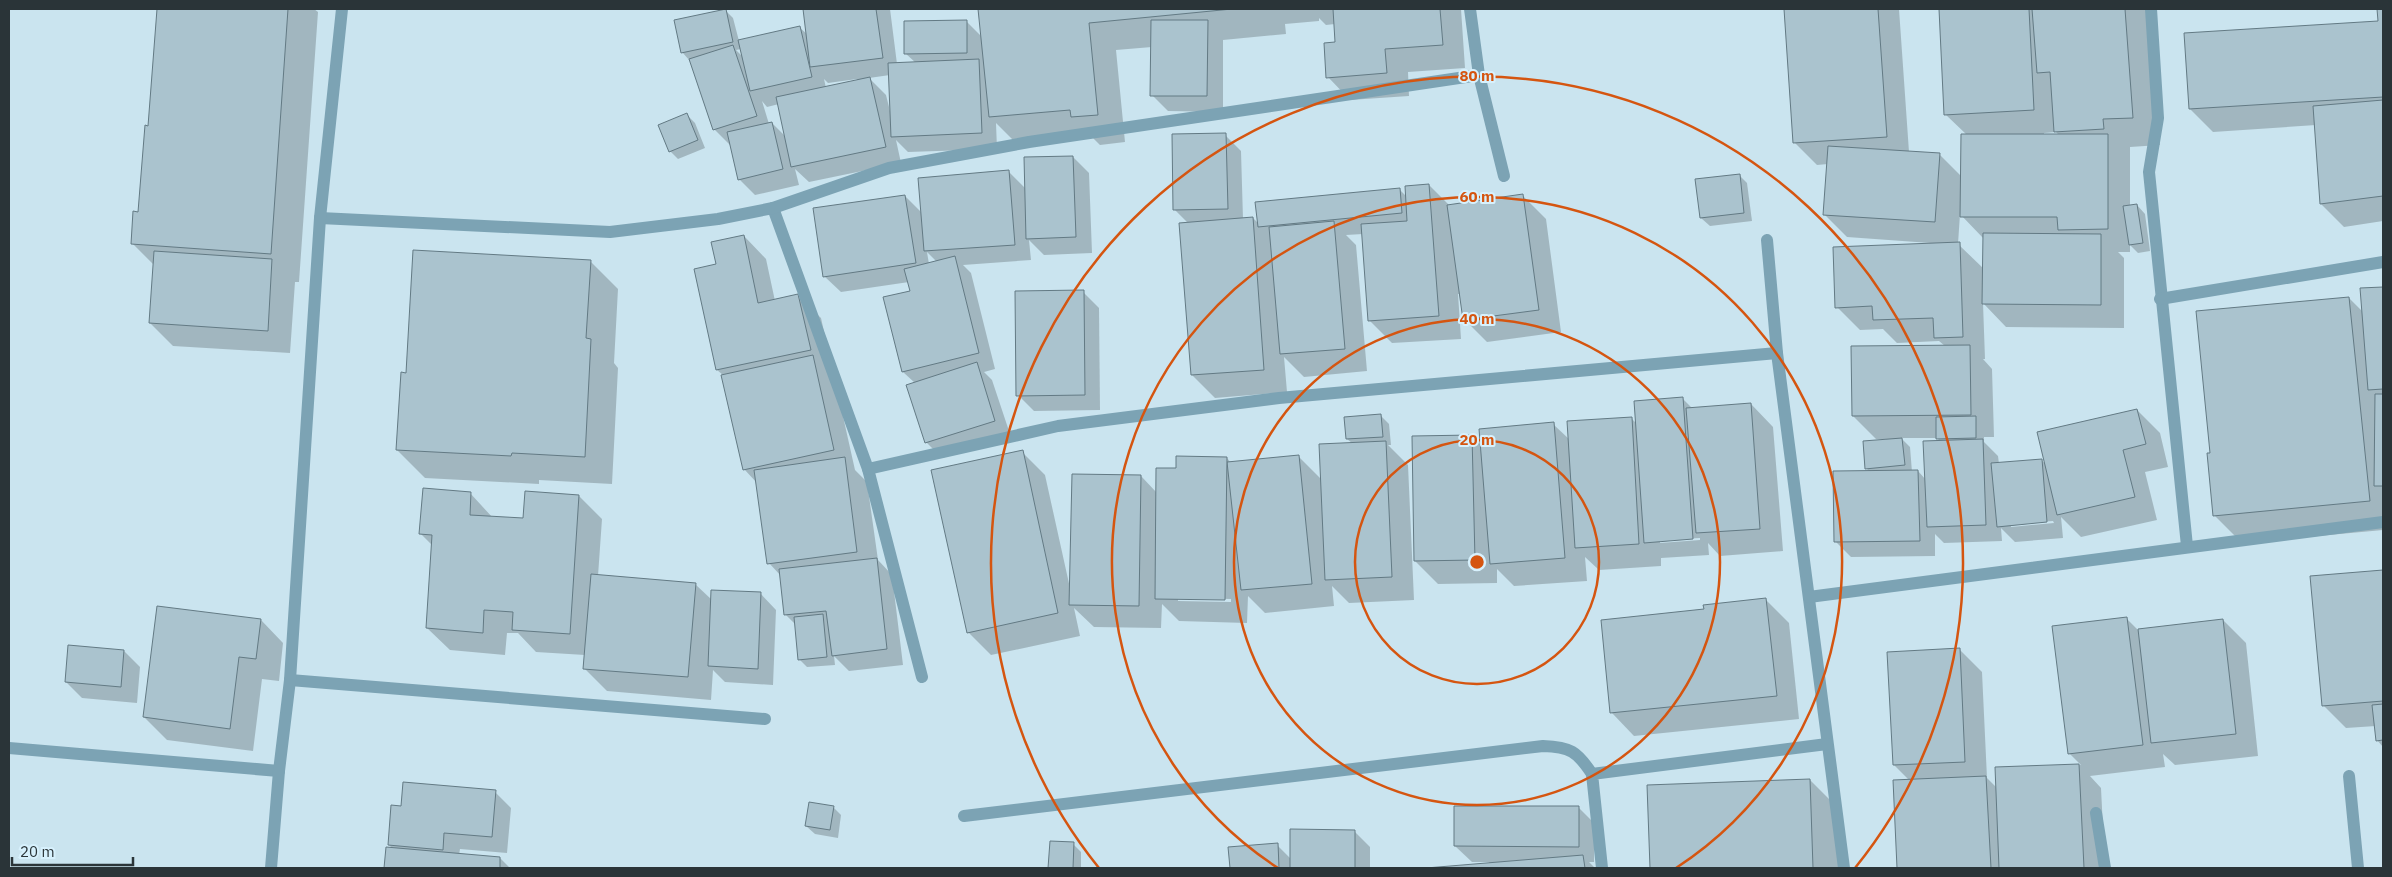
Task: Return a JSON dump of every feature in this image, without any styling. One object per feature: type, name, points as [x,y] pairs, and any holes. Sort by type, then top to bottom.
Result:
[{"type":"street","points":[[271,868],[279,771],[290,680],[320,218],[342,9]]},
{"type":"street","points":[[1470,9],[1479,75],[1504,176]]},
{"type":"street","points":[[2150,9],[2158,118],[2149,172],[2160,299],[2187,546]]},
{"type":"street","points":[[320,218],[610,232],[718,219],[773,208],[889,168],[1029,142],[1479,75]]},
{"type":"street","points":[[773,208],[868,469],[922,678]]},
{"type":"street","points":[[1768,240],[1777,353],[1844,868]]},
{"type":"street","points":[[2160,299],[2383,262]]},
{"type":"street","points":[[868,469],[1058,426],[1125,417],[1289,397],[1777,353]]},
{"type":"street","points":[[1809,597],[2187,546],[2383,522]]},
{"type":"street","points":[[290,680],[765,718]]},
{"type":"street","points":[[1592,774],[1827,744]]},
{"type":"street","points":[[964,816],[1544,746],[1562,747],[1572,751],[1583,760],[1592,774],[1602,868]]},
{"type":"street","points":[[9,748],[279,771]]},
{"type":"street","points":[[2349,776],[2358,868]]},
{"type":"street","points":[[2096,813],[2105,868]]},
{"type":"building","points":[[157,9],[288,9],[271,254],[131,244],[133,211],[138,212],[145,125],[148,126]]},
{"type":"building","points":[[726,9],[733,42],[681,53],[674,20]]},
{"type":"building","points":[[803,9],[876,9],[883,58],[810,67]]},
{"type":"building","points":[[978,9],[1232,9],[1089,23],[1098,115],[1071,117],[1070,110],[989,117]]},
{"type":"building","points":[[1333,9],[1440,9],[1443,45],[1385,49],[1387,73],[1326,78],[1324,43],[1335,42]]},
{"type":"building","points":[[1784,9],[1878,9],[1887,137],[1793,143]]},
{"type":"building","points":[[1939,9],[2029,9],[2034,110],[1944,115]]},
{"type":"building","points":[[2032,9],[2125,9],[2133,118],[2103,119],[2104,129],[2054,132],[2050,72],[2037,73]]},
{"type":"building","points":[[2377,9],[2383,9],[2383,97],[2189,109],[2184,33],[2378,21]]},
{"type":"building","points":[[967,20],[967,53],[904,54],[904,21]]},
{"type":"building","points":[[1151,20],[1208,20],[1207,96],[1150,96]]},
{"type":"building","points":[[800,26],[812,77],[750,91],[738,40]]},
{"type":"building","points":[[733,45],[757,116],[713,130],[689,59]]},
{"type":"building","points":[[979,59],[982,133],[891,137],[888,63]]},
{"type":"building","points":[[870,77],[886,147],[791,167],[776,97]]},
{"type":"building","points":[[2383,100],[2383,196],[2320,204],[2313,106]]},
{"type":"building","points":[[687,113],[698,140],[669,152],[658,125]]},
{"type":"building","points":[[772,122],[783,169],[738,180],[727,132]]},
{"type":"building","points":[[1226,133],[1228,209],[1173,210],[1172,134]]},
{"type":"building","points":[[1961,134],[2108,134],[2108,229],[2058,230],[2057,217],[1960,217]]},
{"type":"building","points":[[1828,146],[1940,153],[1935,222],[1823,215]]},
{"type":"building","points":[[1073,156],[1076,237],[1026,239],[1024,157]]},
{"type":"building","points":[[1009,170],[1015,245],[924,251],[918,178]]},
{"type":"building","points":[[1740,174],[1744,213],[1700,218],[1695,179]]},
{"type":"building","points":[[1429,184],[1439,316],[1368,321],[1361,224],[1407,221],[1405,186]]},
{"type":"building","points":[[1400,188],[1402,213],[1258,227],[1255,202]]},
{"type":"building","points":[[1523,194],[1539,310],[1463,320],[1447,205]]},
{"type":"building","points":[[905,195],[916,263],[823,277],[813,208]]},
{"type":"building","points":[[2137,204],[2143,243],[2129,245],[2123,206]]},
{"type":"building","points":[[1253,217],[1264,370],[1191,375],[1179,223]]},
{"type":"building","points":[[1334,221],[1345,349],[1280,354],[1269,227]]},
{"type":"building","points":[[1983,233],[2101,234],[2101,305],[1982,304]]},
{"type":"building","points":[[744,235],[758,303],[798,294],[811,350],[716,370],[694,269],[716,264],[711,242]]},
{"type":"building","points":[[1960,242],[1963,337],[1934,338],[1933,318],[1873,320],[1872,306],[1835,308],[1833,247]]},
{"type":"building","points":[[413,250],[591,260],[586,338],[591,339],[585,457],[512,453],[511,456],[396,450],[401,372],[406,373]]},
{"type":"building","points":[[154,251],[272,259],[268,331],[149,323]]},
{"type":"building","points":[[955,256],[979,353],[902,372],[883,297],[910,291],[904,269]]},
{"type":"building","points":[[2383,287],[2383,389],[2368,390],[2360,288]]},
{"type":"building","points":[[1084,290],[1085,395],[1016,396],[1015,291]]},
{"type":"building","points":[[2349,297],[2370,501],[2213,516],[2207,453],[2210,453],[2196,311]]},
{"type":"building","points":[[1970,345],[1971,415],[1852,416],[1851,346]]},
{"type":"building","points":[[813,355],[834,450],[743,470],[721,375]]},
{"type":"building","points":[[977,362],[995,421],[925,443],[906,385]]},
{"type":"building","points":[[2375,394],[2383,394],[2383,486],[2374,486]]},
{"type":"building","points":[[1683,397],[1693,539],[1644,543],[1634,401]]},
{"type":"building","points":[[1751,403],[1760,529],[1696,533],[1686,408]]},
{"type":"building","points":[[2137,409],[2146,444],[2123,450],[2135,497],[2057,515],[2037,432]]},
{"type":"building","points":[[1381,414],[1383,437],[1346,439],[1344,417]]},
{"type":"building","points":[[1976,416],[1976,438],[1936,439],[1936,417]]},
{"type":"building","points":[[1632,417],[1639,544],[1575,548],[1567,421]]},
{"type":"building","points":[[1554,422],[1565,558],[1490,564],[1479,429]]},
{"type":"building","points":[[1472,435],[1475,560],[1414,561],[1412,436]]},
{"type":"building","points":[[1902,438],[1905,465],[1865,469],[1863,441]]},
{"type":"building","points":[[1983,439],[1986,525],[1927,527],[1923,441]]},
{"type":"building","points":[[1386,441],[1392,577],[1325,580],[1319,444]]},
{"type":"building","points":[[1023,450],[1058,613],[967,633],[931,470]]},
{"type":"building","points":[[1299,455],[1312,584],[1241,590],[1227,462]]},
{"type":"building","points":[[1176,456],[1227,457],[1225,600],[1155,599],[1156,468],[1176,468]]},
{"type":"building","points":[[845,457],[857,552],[767,564],[754,470]]},
{"type":"building","points":[[2042,459],[2047,522],[1997,527],[1991,463]]},
{"type":"building","points":[[1918,470],[1920,541],[1834,542],[1833,471]]},
{"type":"building","points":[[1072,474],[1141,475],[1139,606],[1069,605]]},
{"type":"building","points":[[423,488],[471,492],[470,515],[523,518],[525,491],[579,495],[570,634],[512,630],[513,612],[484,610],[483,633],[426,628],[432,535],[419,534]]},
{"type":"building","points":[[877,558],[887,649],[832,656],[826,611],[784,615],[779,569]]},
{"type":"building","points":[[2383,570],[2383,701],[2322,706],[2310,576]]},
{"type":"building","points":[[591,574],[696,583],[688,677],[583,669]]},
{"type":"building","points":[[711,590],[761,592],[758,669],[708,666]]},
{"type":"building","points":[[1766,598],[1777,696],[1610,713],[1601,620],[1704,609],[1703,605]]},
{"type":"building","points":[[157,606],[261,619],[256,659],[239,657],[230,729],[143,717]]},
{"type":"building","points":[[823,614],[827,657],[798,660],[794,617]]},
{"type":"building","points":[[2127,617],[2143,745],[2068,754],[2052,626]]},
{"type":"building","points":[[2223,619],[2236,734],[2151,743],[2138,629]]},
{"type":"building","points":[[68,645],[124,650],[121,687],[65,682]]},
{"type":"building","points":[[1960,648],[1965,762],[1893,765],[1887,652]]},
{"type":"building","points":[[2383,704],[2383,740],[2376,741],[2372,705]]},
{"type":"building","points":[[2079,764],[2084,868],[1999,868],[1995,767]]},
{"type":"building","points":[[1986,776],[1991,868],[1897,868],[1893,780]]},
{"type":"building","points":[[1810,779],[1813,868],[1650,868],[1647,785]]},
{"type":"building","points":[[403,782],[496,790],[492,837],[444,833],[443,850],[388,845],[391,805],[401,806]]},
{"type":"building","points":[[809,802],[834,806],[830,830],[805,826]]},
{"type":"building","points":[[1454,806],[1579,806],[1579,847],[1454,846]]},
{"type":"building","points":[[1290,829],[1355,830],[1355,868],[1290,868]]},
{"type":"building","points":[[1050,841],[1074,842],[1073,868],[1048,868]]},
{"type":"building","points":[[1278,843],[1279,868],[1230,868],[1228,847]]},
{"type":"building","points":[[386,847],[500,857],[500,868],[384,868]]},
{"type":"building","points":[[1583,855],[1585,868],[1426,868]]}]
